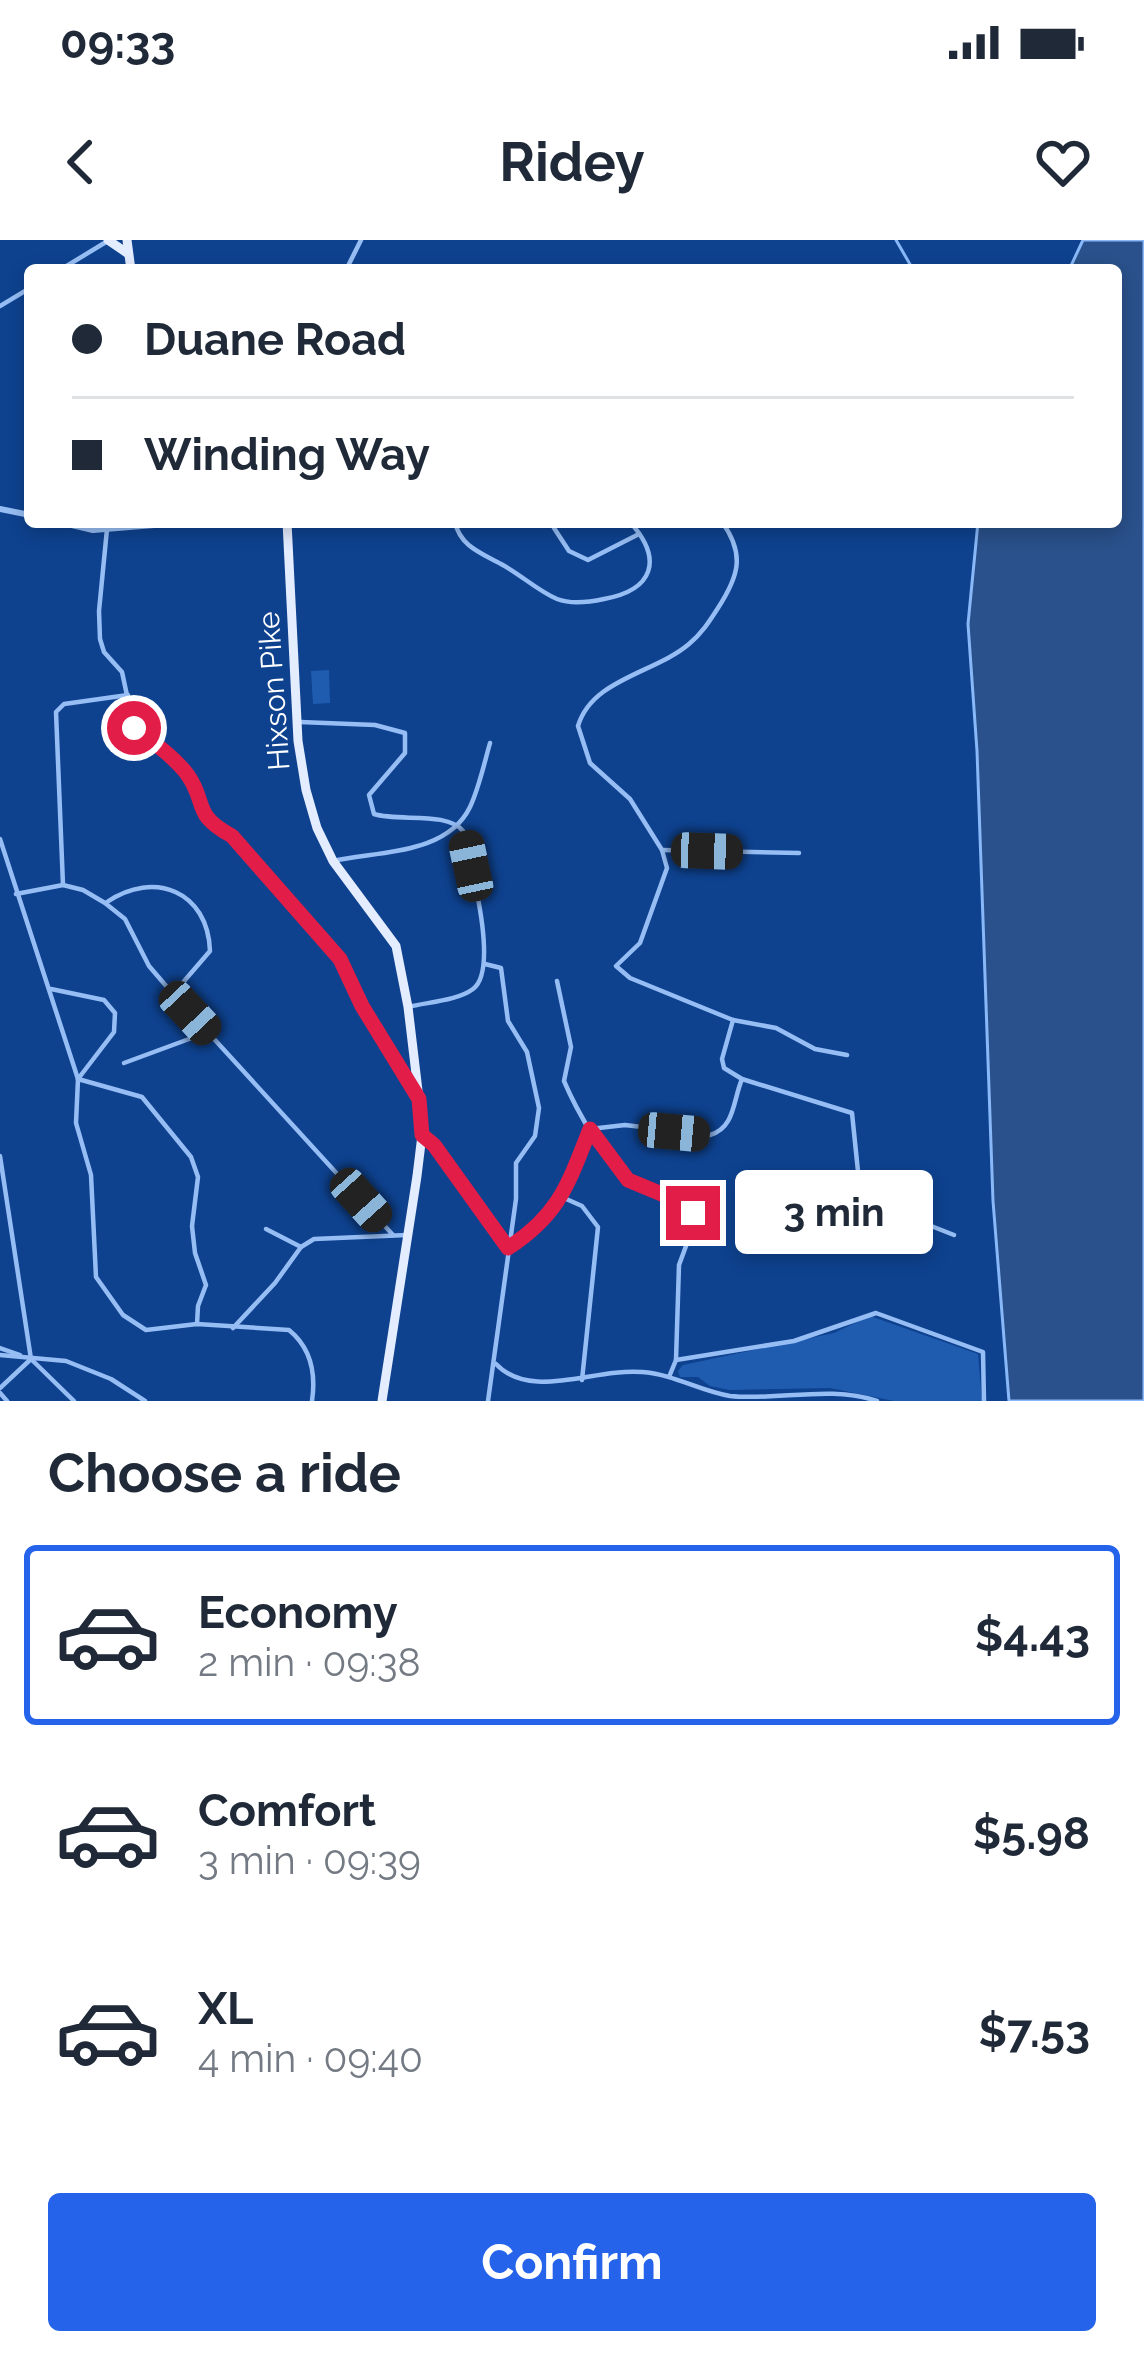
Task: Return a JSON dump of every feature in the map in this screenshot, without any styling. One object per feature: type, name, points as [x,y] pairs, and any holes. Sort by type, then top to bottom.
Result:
[{"type":"main road","points":[[108,240],[127,253]]},
{"type":"main road","points":[[127,240],[130,264]]},
{"type":"main road","name":"Hixson Pike","points":[[287,528],[306,790],[333,861],[396,946],[409,1007],[419,1099],[422,1135],[382,1401]]},
{"type":"street","points":[[70,264],[108,240]]},
{"type":"street","points":[[100,528],[119,528]]},
{"type":"street","points":[[458,528],[465,544],[559,600],[593,601],[623,596],[640,586],[650,572],[649,554],[634,528]]},
{"type":"street","points":[[554,528],[568,551],[588,560],[639,534]]},
{"type":"street","points":[[725,528],[735,546],[735,582],[711,624],[687,646],[593,699],[578,726],[590,763],[630,799],[662,850],[666,878],[640,943],[616,966],[630,978],[733,1020],[776,1028],[815,1049],[847,1055]]},
{"type":"street","points":[[107,529],[100,639],[104,652],[122,672],[134,728],[189,777],[200,809],[212,825],[232,836],[340,959],[362,1006],[419,1099]]},
{"type":"street","points":[[63,885],[56,712],[64,704],[128,695]]},
{"type":"street","points":[[298,722],[375,725],[406,733],[405,753],[369,795],[374,814],[459,824]]},
{"type":"street","points":[[333,861],[424,844],[459,824],[471,806],[490,743]]},
{"type":"street","points":[[409,1007],[470,992],[485,964],[478,901],[459,824]]},
{"type":"street","points":[[0,839],[78,1079],[76,1123],[91,1175],[96,1277],[123,1315],[146,1330],[197,1324],[290,1330],[313,1372],[312,1401]]},
{"type":"street","points":[[662,850],[799,853]]},
{"type":"street","points":[[16,894],[63,885],[83,890],[125,919],[149,966],[172,994],[393,1235]]},
{"type":"street","points":[[106,903],[125,890],[151,886],[176,892],[197,908],[210,935],[210,951],[172,994]]},
{"type":"street","points":[[485,964],[501,968],[504,975],[508,1021],[527,1052],[539,1108],[536,1136],[516,1163],[516,1198],[488,1401]]},
{"type":"street","points":[[557,981],[572,1047],[564,1081],[590,1129],[628,1180],[681,1202],[696,1219],[679,1265],[676,1360],[669,1377]]},
{"type":"street","points":[[50,988],[104,1000],[115,1013],[114,1032],[78,1079]]},
{"type":"street","points":[[733,1020],[721,1065],[742,1079],[852,1113],[860,1191],[865,1200],[954,1235]]},
{"type":"street","points":[[124,1063],[208,1032]]},
{"type":"street","points":[[78,1079],[142,1097],[190,1156],[198,1178],[192,1226],[195,1252],[206,1285],[197,1324]]},
{"type":"street","points":[[590,1129],[625,1125],[710,1135],[719,1132],[732,1114],[742,1079]]},
{"type":"street","points":[[508,1248],[538,1228],[564,1198],[590,1129]]},
{"type":"street","points":[[422,1135],[508,1248]]},
{"type":"street","points":[[0,1156],[31,1359],[74,1401]]},
{"type":"street","points":[[564,1198],[582,1206],[598,1227],[582,1380]]},
{"type":"street","points":[[266,1229],[301,1247]]},
{"type":"street","points":[[233,1328],[301,1247],[314,1239],[406,1235]]},
{"type":"street","points":[[676,1360],[794,1341],[876,1313],[983,1352],[984,1401]]},
{"type":"street","points":[[0,1351],[66,1361],[111,1379],[145,1401]]},
{"type":"street","points":[[7,1401],[0,1391],[31,1359]]},
{"type":"street","points":[[494,1362],[506,1378],[527,1388],[632,1371],[669,1377],[730,1399],[824,1394],[877,1401]]},
{"type":"shaded area","points":[[1083,240],[1144,240],[1144,1401],[1009,1401],[993,1201],[968,624],[977,528],[1122,528],[1122,264],[1072,264]]},
{"type":"shaded area","points":[[329,670],[330,703],[313,704],[311,671]]},
{"type":"shaded area","points":[[870,1316],[978,1354],[982,1401],[894,1401],[830,1388],[730,1390],[710,1386],[698,1377],[680,1377],[678,1371],[683,1365],[834,1333]]},
{"type":"waterway","points":[[896,240],[910,264]]},
{"type":"route","points":[[134,728],[189,777],[200,809],[212,825],[232,836],[340,959],[362,1006],[419,1099],[422,1135],[508,1248],[538,1228],[564,1198],[590,1129],[628,1180],[681,1202],[693,1213]]}]
